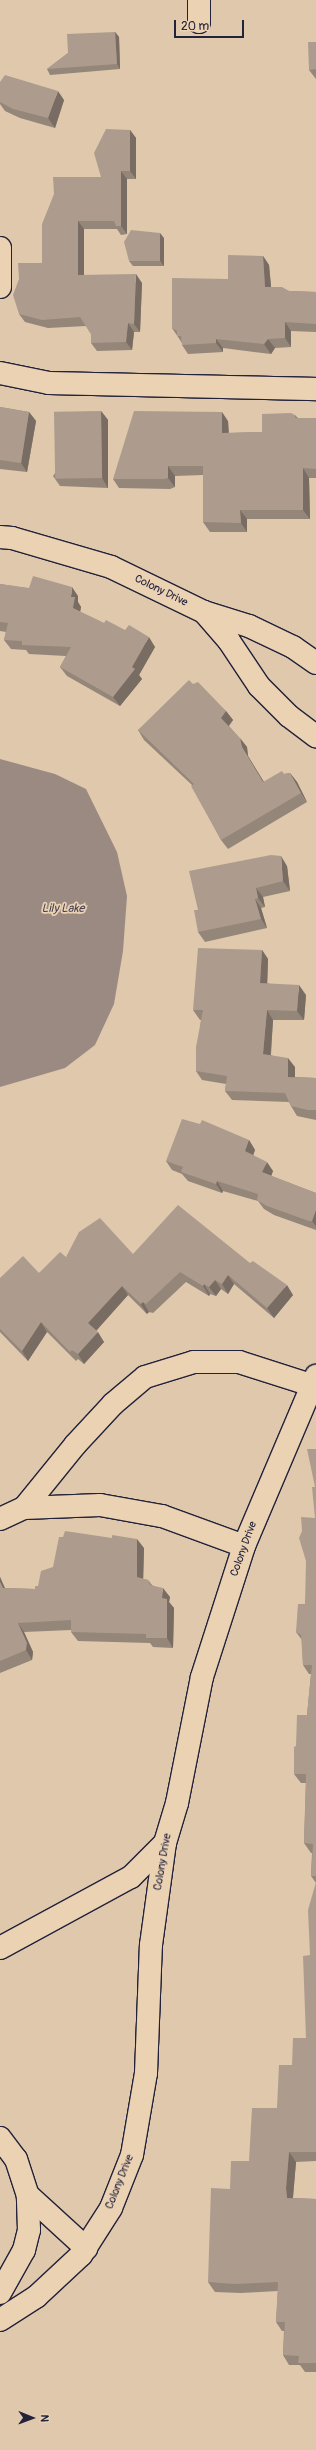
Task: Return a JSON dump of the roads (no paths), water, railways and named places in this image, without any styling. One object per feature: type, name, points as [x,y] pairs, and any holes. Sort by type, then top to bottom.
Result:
[{"type":"street","points":[[199,0],[199,22]]},
{"type":"street","points":[[0,248],[0,287]]},
{"type":"street","points":[[0,373],[49,383],[316,388]]},
{"type":"street","name":"Colony Drive","points":[[0,537],[12,538],[111,566],[204,612],[250,626],[293,647],[316,663]]},
{"type":"street","points":[[204,612],[228,641],[259,686],[289,716],[316,736]]},
{"type":"street","points":[[24,1508],[75,1445],[113,1404],[145,1377],[194,1362],[239,1362],[314,1380]]},
{"type":"street","name":"Colony Drive","points":[[0,2320],[36,2297],[86,2248],[111,2208],[132,2155],[146,2073],[151,1945],[165,1843],[177,1803],[202,1677],[244,1546],[314,1380]]},
{"type":"street","points":[[0,1519],[24,1508],[100,1505],[162,1516],[244,1546]]},
{"type":"street","points":[[0,1948],[131,1877],[165,1843]]},
{"type":"street","points":[[0,2138],[16,2159],[28,2195],[29,2230],[24,2250],[0,2293]]},
{"type":"street","points":[[28,2195],[86,2248]]},
{"type":"water","name":"Lily Lake","points":[[0,759],[55,774],[86,789],[117,852],[127,896],[123,951],[114,1004],[95,1045],[65,1068],[0,1087]]}]
